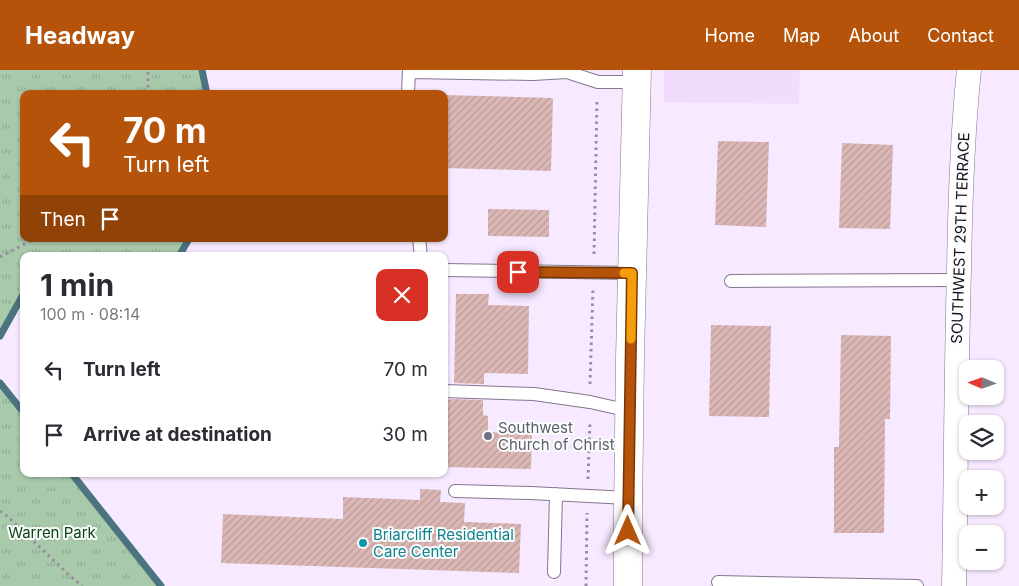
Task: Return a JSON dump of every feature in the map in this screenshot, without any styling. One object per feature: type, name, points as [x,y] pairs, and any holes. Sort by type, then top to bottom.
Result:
[{"type":"main road","points":[[628,586],[628,498],[637,76]]},
{"type":"street","name":"SOUTHWEST 29TH TERRACE","points":[[954,586],[958,280],[964,116],[969,70]]},
{"type":"lane","points":[[408,90],[409,71],[533,74],[567,71],[598,82],[637,76]]},
{"type":"lane","points":[[448,270],[632,273]]},
{"type":"lane","points":[[731,281],[958,280]]},
{"type":"lane","points":[[448,390],[534,394],[590,402],[630,411]]},
{"type":"lane","points":[[455,491],[628,498]]},
{"type":"lane","points":[[554,572],[556,494]]},
{"type":"lane","points":[[718,582],[917,586]]},
{"type":"path","points":[[148,70],[148,90]]},
{"type":"path","points":[[586,586],[598,82]]},
{"type":"path","points":[[0,257],[28,242]]},
{"type":"path","points":[[0,511],[82,586]]},
{"type":"shaded area","points":[[664,70],[800,70],[799,104],[664,102]]},
{"type":"green space","points":[[0,70],[202,70],[206,90],[20,90],[20,242],[187,242],[181,252],[20,252],[20,300],[0,336]]},
{"type":"green space","name":"Warren Park","points":[[0,383],[20,408],[20,477],[74,477],[161,586],[0,586]]},
{"type":"building","points":[[448,95],[553,98],[551,171],[448,168]]},
{"type":"building","points":[[718,141],[769,142],[766,227],[715,225]]},
{"type":"building","points":[[842,143],[893,145],[890,229],[839,228]]},
{"type":"building","points":[[488,209],[549,210],[549,237],[488,236]]},
{"type":"building","points":[[456,294],[489,294],[488,305],[529,306],[528,374],[484,373],[484,384],[454,383]]},
{"type":"building","points":[[711,325],[771,326],[769,417],[709,416]]},
{"type":"building","points":[[841,335],[891,336],[890,419],[885,419],[884,533],[834,533],[834,447],[839,447]]},
{"type":"building","name":"Southwest Church of Christ","points":[[448,400],[483,400],[483,415],[488,416],[488,432],[532,433],[531,469],[448,467]]},
{"type":"building","points":[[420,489],[441,490],[440,502],[465,503],[464,522],[521,524],[519,573],[221,563],[223,514],[343,519],[343,497],[420,500]]},
{"type":"waterway","points":[[202,70],[206,90]]},
{"type":"waterway","points":[[181,252],[187,242]]},
{"type":"waterway","points":[[0,336],[20,300]]},
{"type":"waterway","points":[[0,383],[20,408]]},
{"type":"waterway","points":[[74,477],[161,586]]},
{"type":"slow traffic","points":[[624,273],[632,273],[631,339]]},
{"type":"place","name":"Southwest Church of Christ","points":[[488,436]]},
{"type":"place","name":"Briarcliff Residential Care Center","points":[[363,543]]},
{"type":"route","points":[[518,272],[632,273],[628,531]]}]
